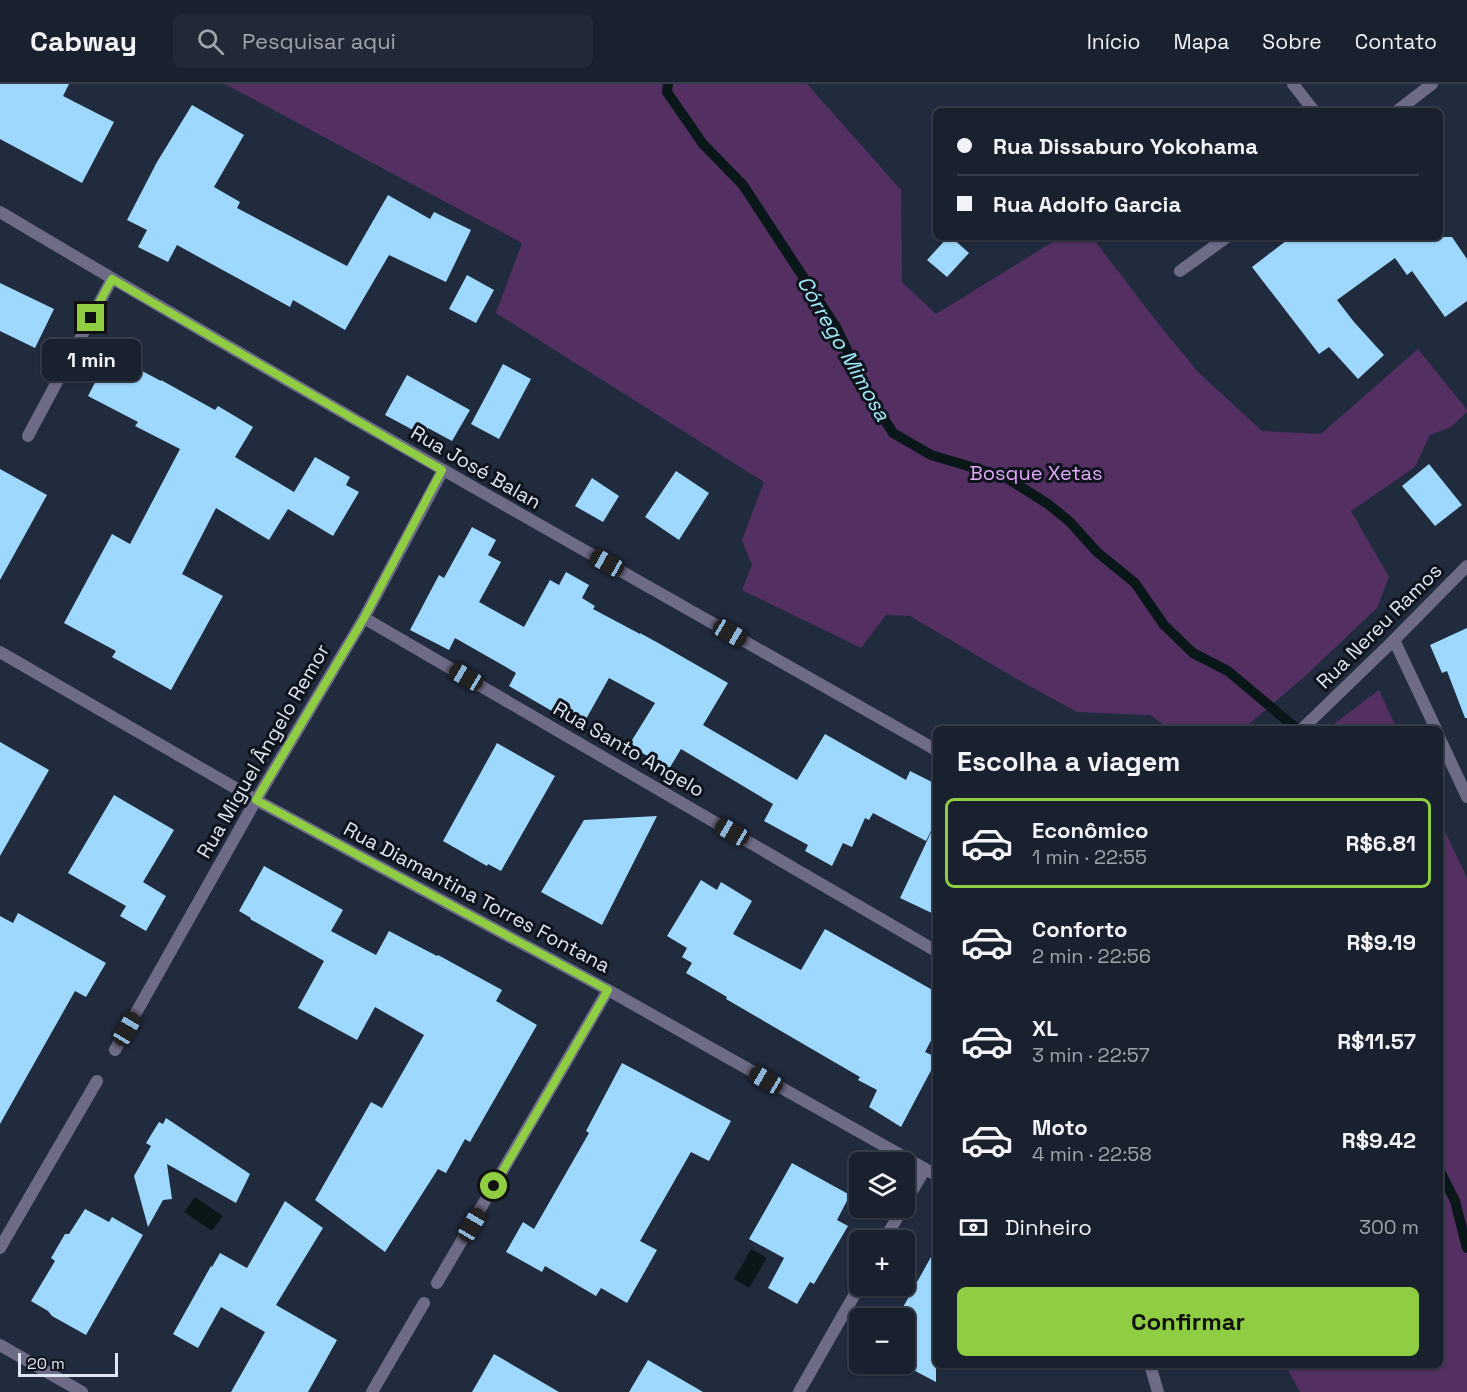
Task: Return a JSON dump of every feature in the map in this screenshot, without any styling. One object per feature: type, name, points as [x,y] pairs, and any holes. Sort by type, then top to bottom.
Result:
[{"type":"street","points":[[1293,84],[1312,108]]},
{"type":"street","points":[[1400,108],[1432,84]]},
{"type":"street","name":"Rua José Balan","points":[[0,212],[442,470],[933,748]]},
{"type":"street","points":[[1180,271],[1223,240]]},
{"type":"street","points":[[28,436],[112,279]]},
{"type":"street","name":"Rua Miguel Ângelo Remor","points":[[115,1050],[256,800],[364,618],[442,470]]},
{"type":"street","name":"Rua Nereu Ramos","points":[[1305,726],[1467,566]]},
{"type":"street","name":"Rua Santo Angelo","points":[[364,618],[933,949]]},
{"type":"street","points":[[1394,640],[1435,726]]},
{"type":"street","name":"Rua Diamantina Torres Fontana","points":[[0,652],[256,800],[608,990],[933,1173]]},
{"type":"street","points":[[1443,745],[1467,797]]},
{"type":"street","points":[[437,1283],[608,990]]},
{"type":"street","points":[[0,1248],[98,1081]]},
{"type":"street","points":[[915,1187],[925,1169]]},
{"type":"street","points":[[799,1392],[854,1296]]},
{"type":"street","points":[[372,1392],[424,1303]]},
{"type":"street","points":[[0,1345],[82,1392]]},
{"type":"street","points":[[1151,1368],[1158,1392]]},
{"type":"green space","name":"Bosque Xetas","points":[[225,84],[807,84],[901,190],[902,282],[936,314],[1056,240],[1094,240],[1198,372],[1262,431],[1321,434],[1418,349],[1467,412],[1451,427],[1430,435],[1415,467],[1351,511],[1389,577],[1377,608],[1303,678],[1247,726],[1166,726],[1150,715],[1077,712],[910,616],[886,615],[861,648],[742,590],[752,565],[742,540],[764,482],[496,313],[522,243]]},
{"type":"green space","points":[[1379,690],[1396,726],[1331,726]]},
{"type":"green space","points":[[1443,827],[1467,878],[1467,1392],[1300,1392],[1287,1368],[1443,1368]]},
{"type":"shaded area","points":[[195,1197],[223,1216],[212,1231],[184,1212]]},
{"type":"shaded area","points":[[751,1249],[767,1258],[749,1288],[734,1279]]},
{"type":"building","points":[[0,84],[69,84],[63,96],[114,122],[82,183],[0,139]]},
{"type":"building","points":[[192,105],[244,135],[214,187],[240,202],[237,208],[347,266],[388,195],[430,219],[434,212],[471,230],[446,282],[389,255],[345,330],[293,300],[290,307],[177,245],[168,262],[138,247],[147,230],[127,220],[157,162]]},
{"type":"building","points":[[1443,237],[1452,237],[1467,259],[1467,301],[1445,317],[1412,271],[1407,275],[1395,258],[1337,300],[1384,355],[1358,379],[1329,347],[1319,354],[1252,267],[1287,240],[1443,240]]},
{"type":"building","points":[[945,240],[954,240],[969,253],[947,277],[927,260]]},
{"type":"building","points":[[467,275],[494,290],[476,323],[449,309]]},
{"type":"building","points":[[0,283],[54,309],[35,348],[0,331]]},
{"type":"building","points":[[110,354],[215,410],[218,406],[253,427],[235,457],[294,492],[315,457],[350,477],[346,485],[359,492],[333,536],[288,509],[269,540],[216,508],[182,574],[223,596],[171,690],[112,657],[116,651],[64,623],[112,534],[130,544],[180,449],[135,426],[138,422],[88,396]]},
{"type":"building","points":[[503,364],[531,379],[499,439],[471,424]]},
{"type":"building","points":[[407,375],[470,410],[452,441],[428,428],[424,436],[385,415]]},
{"type":"building","points":[[1429,464],[1462,505],[1435,526],[1402,486]]},
{"type":"building","points":[[0,469],[47,495],[0,580]]},
{"type":"building","points":[[676,471],[709,493],[679,540],[645,517]]},
{"type":"building","points":[[592,478],[619,496],[603,522],[575,506]]},
{"type":"building","points":[[472,527],[496,540],[488,555],[501,562],[479,602],[524,627],[550,580],[559,585],[566,572],[589,585],[582,598],[595,606],[593,609],[728,683],[703,725],[797,780],[825,734],[906,780],[910,771],[933,782],[933,827],[926,841],[873,813],[869,820],[865,818],[852,847],[843,843],[832,866],[805,851],[808,845],[764,821],[773,804],[681,749],[669,769],[629,745],[655,703],[609,678],[581,728],[509,686],[516,673],[506,667],[455,638],[449,650],[410,630],[439,575],[444,578]]},
{"type":"building","points":[[1467,628],[1467,718],[1465,718],[1447,671],[1442,673],[1430,645]]},
{"type":"building","points":[[0,742],[49,770],[0,856]]},
{"type":"building","points":[[497,743],[555,776],[501,871],[488,864],[487,866],[443,841]]},
{"type":"building","points":[[114,795],[174,830],[143,882],[166,896],[146,931],[120,916],[126,906],[68,873]]},
{"type":"building","points":[[657,816],[602,925],[541,892],[584,820]]},
{"type":"building","points":[[933,828],[933,914],[900,898]]},
{"type":"building","points":[[264,866],[343,910],[331,931],[376,955],[389,931],[502,990],[496,1001],[537,1025],[470,1142],[465,1139],[446,1173],[438,1169],[385,1252],[315,1200],[371,1102],[382,1108],[424,1035],[375,1007],[357,1040],[298,1008],[324,961],[239,911]]},
{"type":"building","points":[[701,880],[717,890],[721,882],[752,901],[733,934],[801,970],[825,929],[933,990],[933,1037],[925,1052],[933,1056],[933,1067],[901,1127],[869,1107],[877,1090],[858,1080],[860,1077],[686,973],[692,963],[682,957],[687,948],[667,936]]},
{"type":"building","points":[[18,913],[106,963],[86,997],[75,991],[0,1124],[0,916],[13,923]]},
{"type":"building","points":[[622,1063],[731,1121],[709,1161],[691,1152],[640,1241],[657,1250],[627,1303],[601,1288],[596,1296],[545,1266],[542,1272],[506,1252],[523,1222],[534,1229],[589,1133],[586,1131]]},
{"type":"building","points":[[166,1118],[250,1174],[236,1203],[167,1164],[172,1199],[163,1200],[148,1227],[134,1176],[151,1146],[146,1143],[159,1122],[163,1124]]},
{"type":"building","points":[[792,1163],[849,1194],[837,1220],[848,1226],[814,1284],[810,1282],[797,1304],[768,1288],[784,1258],[749,1239]]},
{"type":"building","points":[[285,1201],[323,1228],[276,1305],[337,1340],[308,1392],[231,1392],[265,1332],[221,1307],[198,1348],[173,1334],[220,1253],[247,1268]]},
{"type":"building","points":[[85,1209],[109,1222],[112,1217],[143,1235],[86,1335],[31,1301],[55,1261],[51,1258],[65,1234],[69,1234]]},
{"type":"building","points":[[933,1253],[933,1368],[936,1368],[936,1382],[915,1371],[915,1308],[903,1308],[909,1296],[915,1296],[915,1286]]},
{"type":"building","points":[[494,1354],[559,1392],[472,1392]]},
{"type":"building","points":[[648,1360],[703,1392],[629,1392]]},
{"type":"waterway","name":"Córrego Mimosa","points":[[668,84],[667,92],[703,144],[743,185],[836,327],[866,390],[893,433],[931,455],[1005,477],[1048,504],[1070,522],[1097,552],[1135,583],[1164,625],[1193,653],[1228,671],[1293,726]]},
{"type":"waterway","name":"Córrego Mimosa","points":[[1443,1177],[1455,1201],[1467,1248]]},
{"type":"route","points":[[91,318],[112,279],[442,470],[364,618],[256,800],[608,990],[494,1186]]}]
